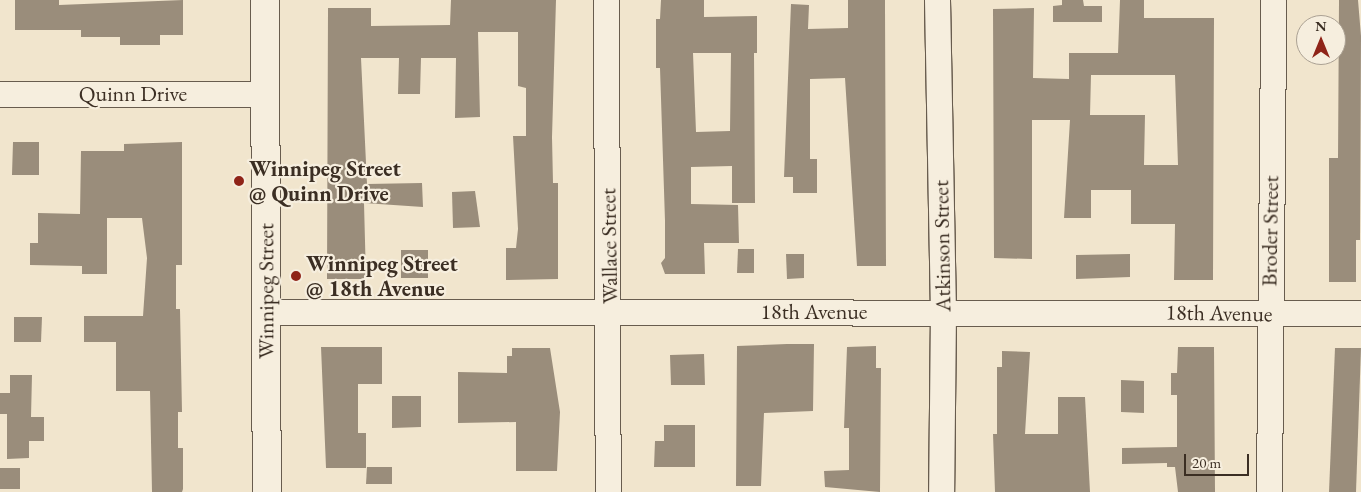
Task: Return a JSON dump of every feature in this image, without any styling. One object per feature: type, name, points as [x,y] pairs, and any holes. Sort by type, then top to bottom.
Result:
[{"type":"street","name":"Winnipeg Street","points":[[265,0],[267,492]]},
{"type":"street","name":"Wallace Street","points":[[606,0],[610,312],[608,492]]},
{"type":"street","name":"Atkinson Street","points":[[937,0],[943,312],[941,492]]},
{"type":"street","name":"Broder Street","points":[[1269,492],[1273,0]]},
{"type":"street","name":"Quinn Drive","points":[[0,94],[266,94]]},
{"type":"street","name":"18th Avenue","points":[[266,312],[1361,313]]},
{"type":"building","points":[[15,0],[59,0],[59,5],[183,0],[183,35],[160,35],[160,45],[120,45],[120,37],[81,37],[81,30],[15,30]]},
{"type":"building","points":[[451,0],[556,0],[552,137],[553,183],[558,183],[558,279],[506,280],[506,248],[516,248],[518,229],[513,136],[526,136],[526,88],[518,86],[518,32],[478,32],[480,117],[455,118],[456,58],[421,58],[420,94],[398,94],[399,58],[361,58],[367,184],[422,183],[423,207],[364,203],[366,279],[327,279],[328,8],[371,8],[371,26],[450,25]]},
{"type":"building","points":[[661,0],[704,0],[704,17],[757,16],[757,53],[754,53],[755,203],[732,203],[732,166],[691,167],[691,204],[738,205],[739,243],[704,243],[705,274],[665,274],[661,263],[665,258],[665,221],[660,68],[656,68],[656,19],[660,19]],"holes":[[[693,53],[731,53],[730,131],[696,132]]]},
{"type":"building","points":[[848,0],[885,0],[886,266],[857,266],[845,78],[810,79],[810,159],[817,159],[817,193],[793,193],[793,177],[784,177],[791,4],[809,5],[808,29],[848,28]]},
{"type":"building","points":[[1062,0],[1083,0],[1084,6],[1102,6],[1102,22],[1053,22],[1053,6],[1062,5]]},
{"type":"building","points":[[1120,0],[1144,0],[1144,18],[1214,18],[1213,280],[1174,280],[1175,224],[1131,224],[1131,190],[1091,190],[1091,218],[1064,218],[1070,120],[1032,120],[1032,259],[994,258],[993,9],[1034,8],[1033,78],[1069,79],[1069,53],[1118,53]],"holes":[[[1091,75],[1175,75],[1178,165],[1144,165],[1145,115],[1090,115]]]},
{"type":"building","points":[[1339,0],[1358,0],[1361,36],[1360,240],[1356,240],[1356,282],[1329,282],[1329,158],[1338,158],[1339,65],[1346,65],[1346,15],[1339,15]]},
{"type":"building","points":[[13,142],[39,142],[39,175],[12,175]]},
{"type":"building","points":[[182,142],[182,265],[176,265],[176,309],[180,309],[182,412],[178,412],[178,448],[183,448],[183,489],[182,492],[152,492],[150,391],[116,391],[116,342],[84,342],[84,316],[143,316],[147,258],[142,218],[107,218],[107,274],[82,274],[82,266],[30,265],[30,243],[38,243],[38,213],[80,214],[81,151],[124,151],[124,144]]},
{"type":"building","points":[[475,191],[480,227],[453,228],[452,192]]},
{"type":"building","points":[[738,249],[754,249],[754,273],[737,273]]},
{"type":"building","points":[[401,250],[428,250],[428,278],[401,278]]},
{"type":"building","points":[[786,254],[804,254],[804,278],[787,279]]},
{"type":"building","points":[[1130,254],[1130,277],[1076,279],[1076,255]]},
{"type":"building","points":[[14,317],[42,317],[41,342],[14,342]]},
{"type":"building","points":[[814,344],[813,411],[764,413],[761,486],[736,486],[737,346]]},
{"type":"building","points":[[876,346],[876,368],[881,368],[880,492],[825,487],[824,471],[849,470],[849,428],[844,428],[847,347]]},
{"type":"building","points":[[321,347],[382,347],[382,384],[358,384],[358,433],[366,433],[366,468],[326,468]]},
{"type":"building","points":[[1178,347],[1214,347],[1215,492],[1178,492],[1175,467],[1167,467],[1167,463],[1122,464],[1122,448],[1177,447],[1177,395],[1171,395],[1171,373],[1177,373]]},
{"type":"building","points":[[512,348],[550,348],[560,412],[557,471],[516,471],[516,422],[458,423],[458,372],[507,373],[507,356],[512,356]]},
{"type":"building","points":[[1335,348],[1361,348],[1356,492],[1329,492]]},
{"type":"building","points":[[1002,351],[1030,352],[1025,434],[1058,434],[1058,397],[1085,397],[1090,492],[995,492],[993,434],[997,434],[997,367],[1002,367]]},
{"type":"building","points":[[704,354],[705,385],[671,385],[670,355]]},
{"type":"building","points":[[10,375],[32,375],[31,417],[44,417],[44,441],[29,441],[29,458],[7,459],[7,414],[0,414],[0,393],[10,393]]},
{"type":"building","points":[[1121,380],[1144,381],[1144,413],[1121,412]]},
{"type":"building","points":[[392,396],[421,396],[421,427],[392,428]]},
{"type":"building","points":[[664,425],[695,425],[695,467],[654,467],[655,441],[664,441]]},
{"type":"building","points":[[367,467],[392,467],[392,484],[366,484]]},
{"type":"building","points":[[0,468],[20,468],[20,489],[0,489]]},
{"type":"place","name":"Winnipeg Street @ Quinn Drive","points":[[239,181]]},
{"type":"place","name":"Winnipeg Street @ 18th Avenue","points":[[296,276]]}]
